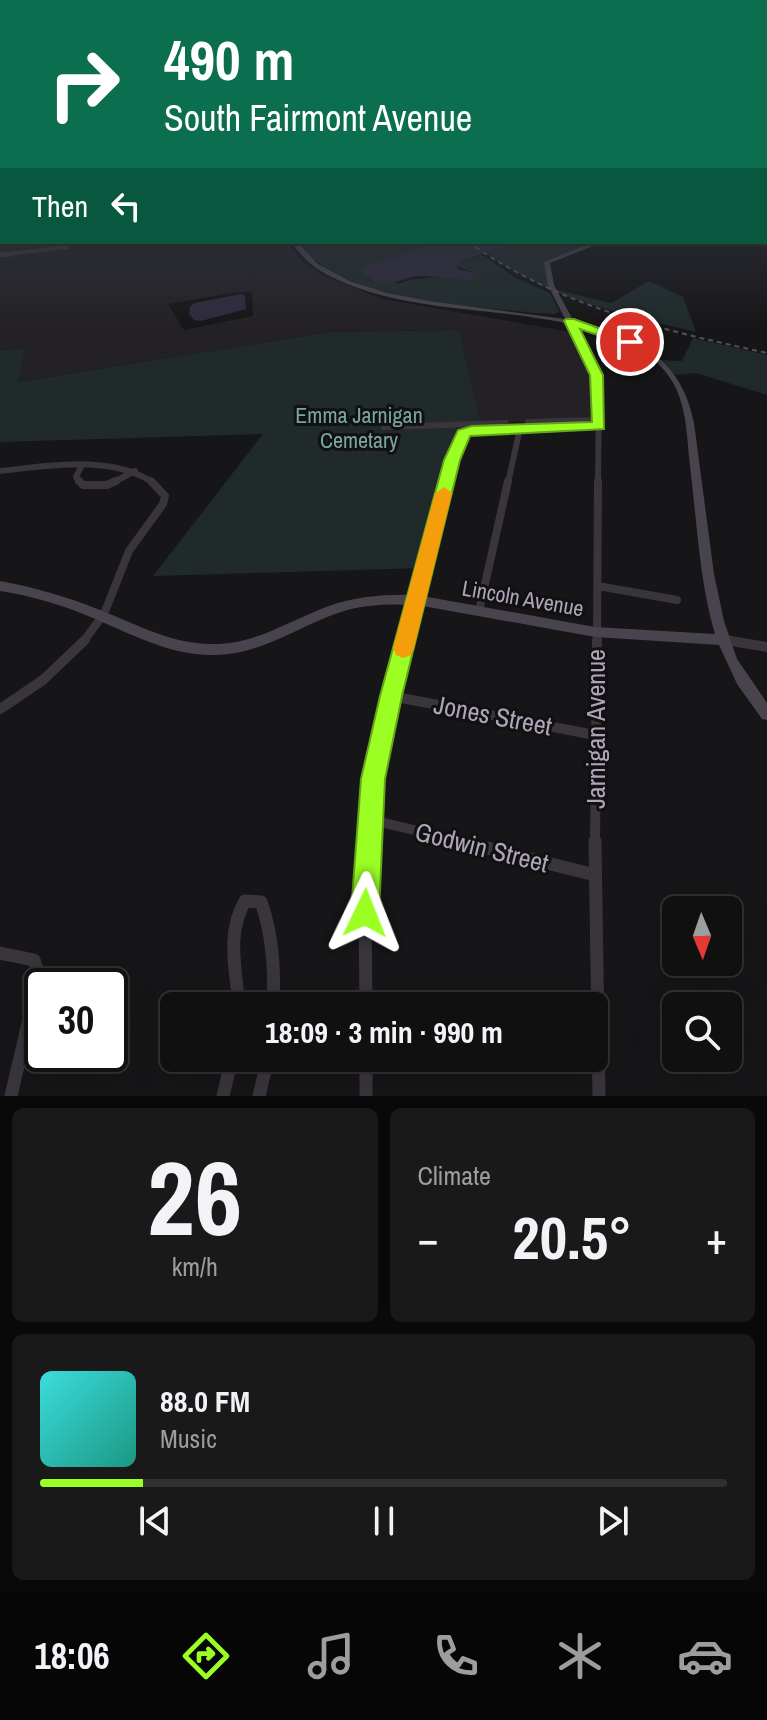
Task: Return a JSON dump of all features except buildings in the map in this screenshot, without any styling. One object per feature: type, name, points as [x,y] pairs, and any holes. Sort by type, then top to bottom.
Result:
[{"type":"main road","points":[[295,244],[299,251],[332,275],[384,294],[593,327],[637,347],[673,375],[682,394],[723,640],[741,681],[767,714]]},
{"type":"main road","points":[[570,321],[551,285],[547,262],[595,244]]},
{"type":"main road","name":"Lincoln Avenue","points":[[0,586],[44,595],[155,639],[209,650],[244,648],[269,641],[334,609],[364,602],[417,600],[595,632],[723,640]]},
{"type":"street","points":[[0,255],[67,247]]},
{"type":"street","name":"Jarnigan Avenue","points":[[570,321],[597,375],[599,423],[595,632],[599,1096]]},
{"type":"street","points":[[384,427],[599,423]]},
{"type":"street","points":[[366,992],[368,819],[373,779],[391,696],[452,460],[463,433],[477,429],[599,423]]},
{"type":"street","points":[[479,611],[520,428]]},
{"type":"street","points":[[0,471],[82,465],[135,471],[150,477],[165,496],[164,509],[139,535],[103,616],[79,647],[21,699],[0,709]]},
{"type":"street","points":[[82,465],[76,477],[83,485],[107,485],[135,471]]},
{"type":"street","points":[[598,586],[677,600]]},
{"type":"street","points":[[723,640],[767,647]]},
{"type":"street","name":"Jones Street","points":[[391,696],[595,735]]},
{"type":"street","name":"Godwin Street","points":[[368,819],[595,875]]},
{"type":"street","points":[[238,992],[233,929],[236,913],[245,901],[261,902],[265,913],[274,949],[273,992]]},
{"type":"street","points":[[0,953],[34,960],[39,976],[11,1096]]},
{"type":"street","points":[[223,1096],[229,1072]]},
{"type":"street","points":[[259,1096],[265,1072]]},
{"type":"street","points":[[366,1072],[366,1096]]},
{"type":"shaded area","points":[[0,244],[289,244],[301,260],[322,275],[382,299],[572,332],[595,378],[599,420],[481,423],[459,330],[330,332],[17,382],[25,348],[0,350]],"holes":[[[252,292],[253,316],[184,330],[168,304]]]},
{"type":"shaded area","points":[[430,244],[506,246],[461,261],[456,266],[472,272],[473,280],[421,276],[384,284],[370,278],[362,270],[367,264],[393,259]]},
{"type":"shaded area","points":[[245,295],[246,309],[201,321],[194,320],[189,314],[190,306],[195,303]]},
{"type":"green space","points":[[300,244],[430,244],[393,259],[367,264],[398,284],[472,272],[456,266],[461,261],[483,255],[514,277],[550,293],[559,311],[555,314],[534,313],[407,297],[374,289],[318,262]]},
{"type":"green space","points":[[475,244],[595,244],[548,262],[553,289],[611,303],[649,281],[683,297],[696,332],[578,300],[523,276]]},
{"type":"green space","name":"Emma Jarnigan Cemetary","points":[[459,330],[481,423],[457,424],[452,460],[425,568],[153,576],[263,434],[0,442],[0,350],[25,348],[18,382],[330,332]]},
{"type":"green space","points":[[693,338],[767,355],[767,395],[696,373],[673,375],[657,360],[682,361]]},
{"type":"railway","points":[[471,244],[539,283],[612,313],[687,335],[767,353]]},
{"type":"slow traffic","points":[[403,648],[444,493]]},
{"type":"route","points":[[365,913],[368,819],[373,779],[391,696],[452,460],[463,433],[477,429],[599,426],[597,375],[570,321],[630,342]]}]
